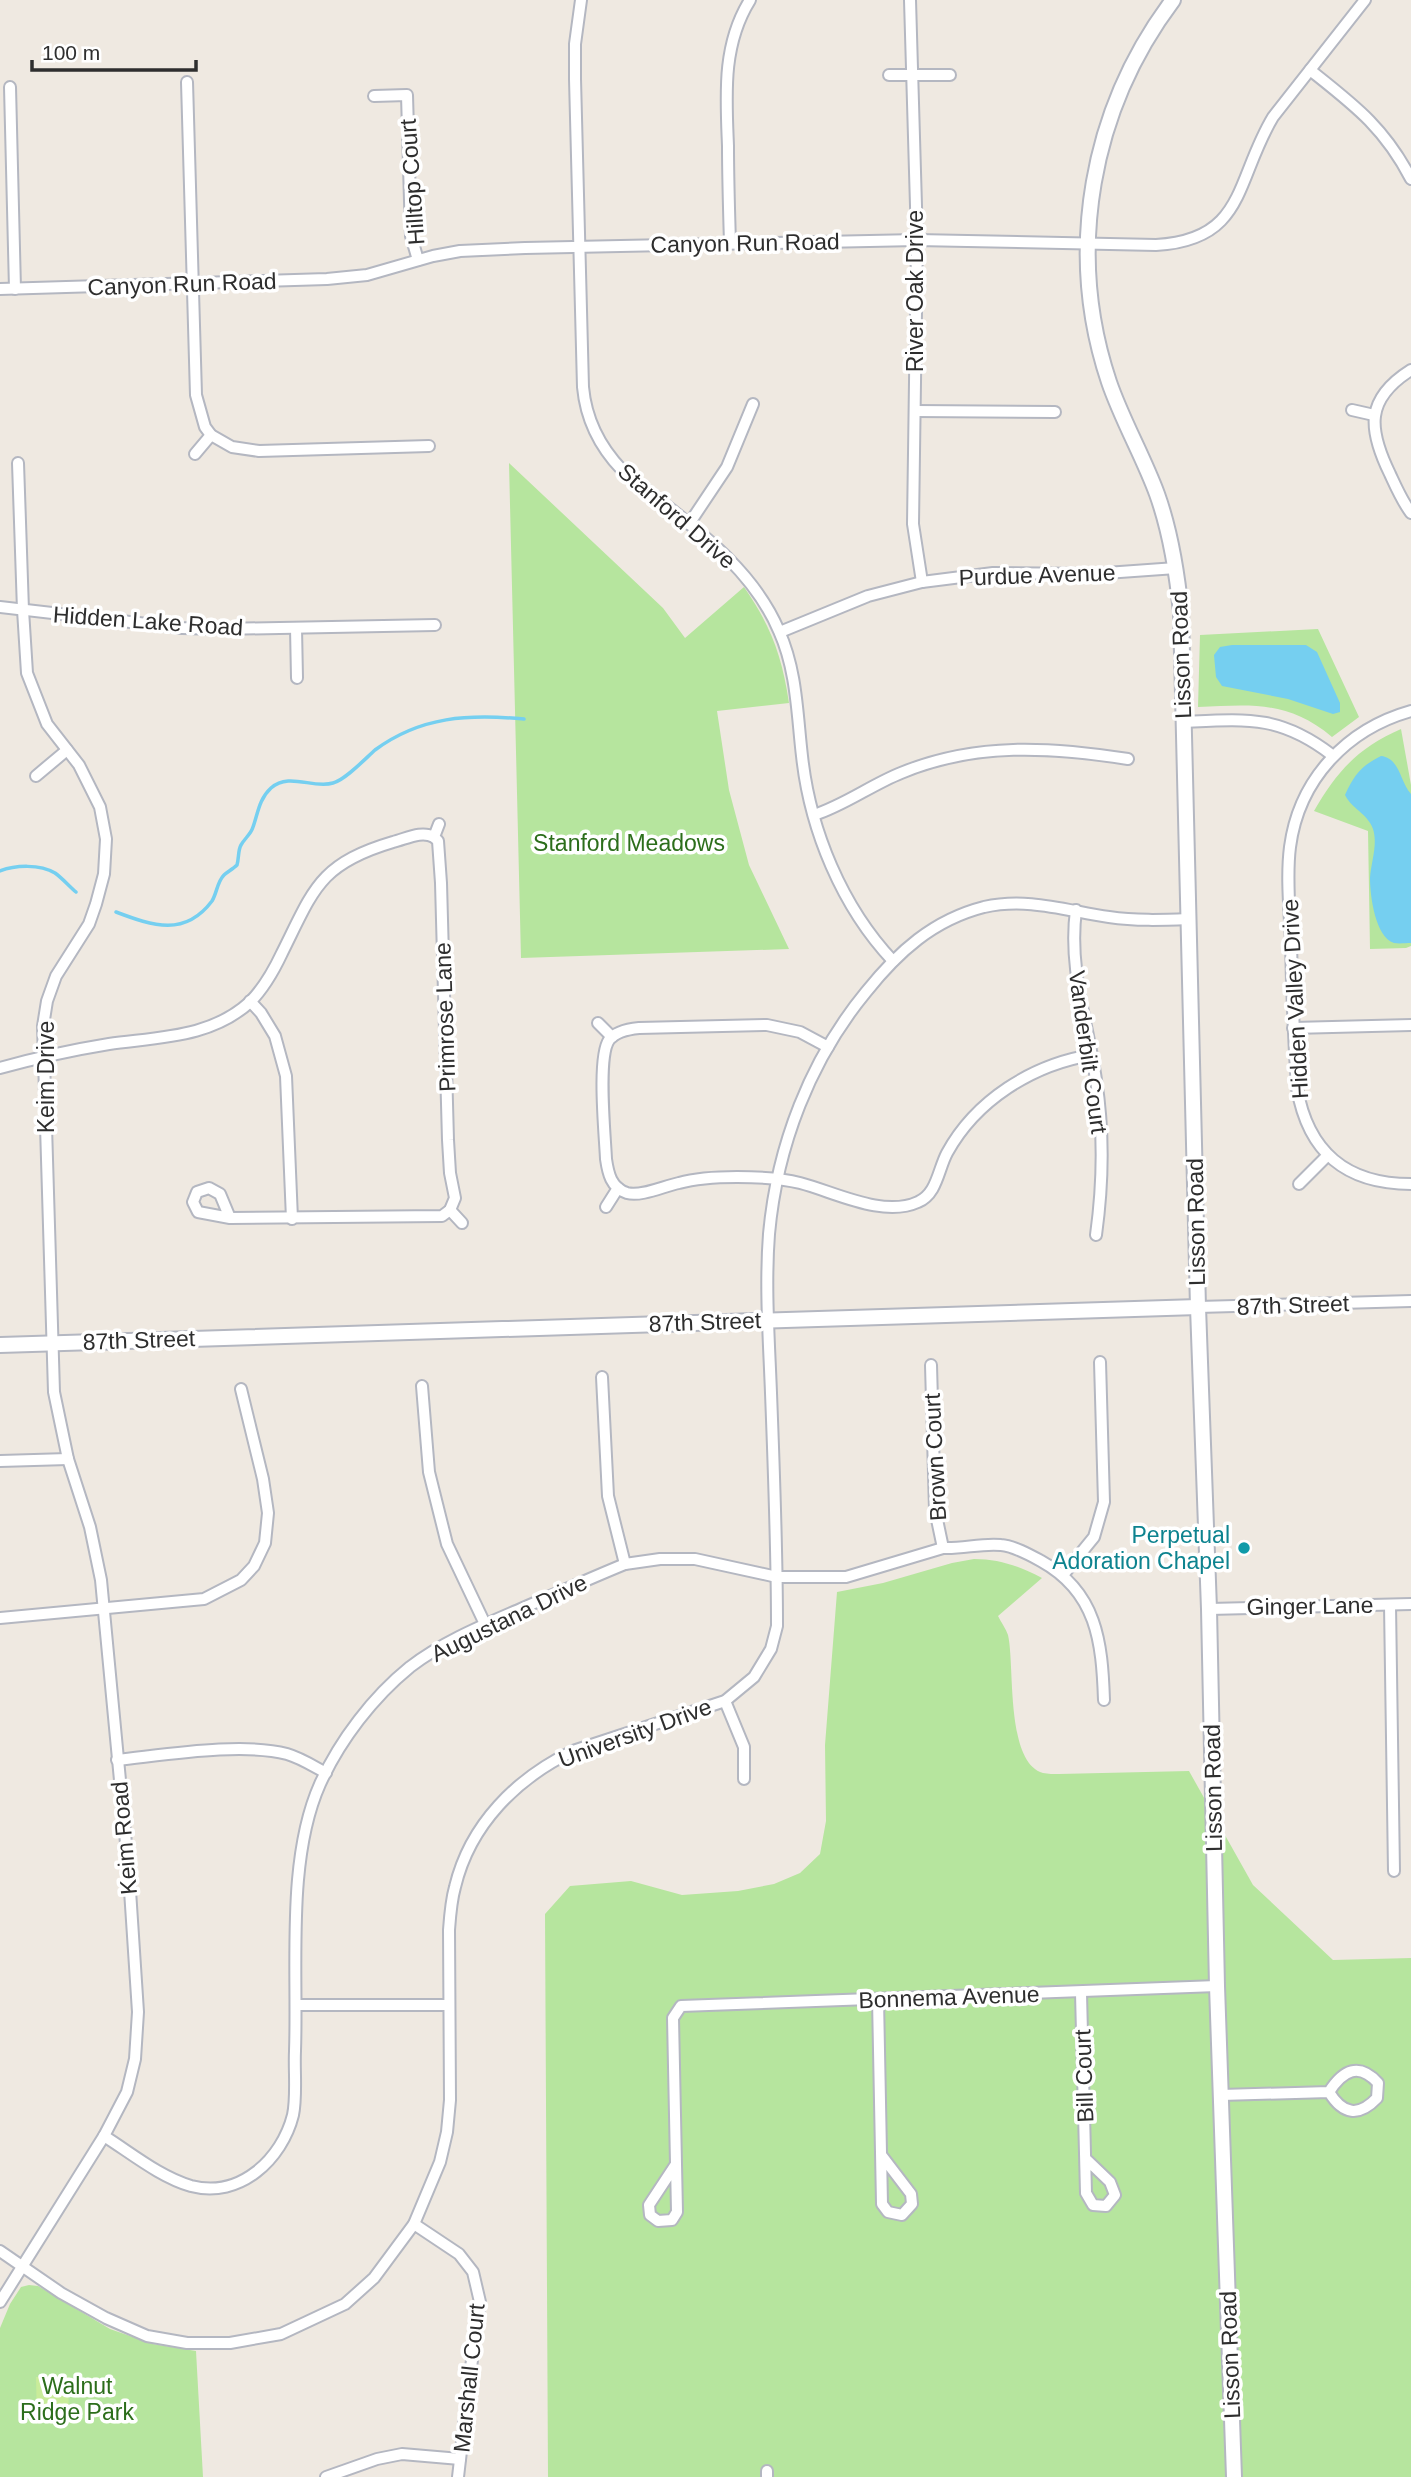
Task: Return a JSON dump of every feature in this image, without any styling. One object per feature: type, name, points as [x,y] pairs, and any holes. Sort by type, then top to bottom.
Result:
[{"type":"street","name":"Stanford Drive","points":[[581,0],[575,44],[583,387],[590,423],[606,453],[622,470],[729,559],[746,577],[771,614],[780,632],[795,685],[804,776],[814,816],[836,875],[854,909],[893,961]]},
{"type":"street","points":[[730,243],[726,86],[728,60],[734,34],[750,0]]},
{"type":"street","name":"River Oak Drive","points":[[910,0],[917,240],[913,524],[922,582]]},
{"type":"street","name":"Lisson Road","points":[[1173,0],[1151,31],[1130,70],[1106,127],[1094,173],[1088,244],[1089,276],[1099,348],[1118,404],[1166,520],[1177,568],[1181,613],[1217,1986],[1234,2477]]},
{"type":"street","name":"Canyon Run Road","points":[[0,289],[354,277],[460,251],[917,240],[1181,244],[1215,229],[1232,206],[1263,134],[1365,0]]},
{"type":"street","points":[[1310,70],[1376,125],[1392,145],[1411,179]]},
{"type":"street","points":[[889,75],[950,75]]},
{"type":"street","points":[[187,82],[196,395],[200,416],[211,435],[232,447],[259,451],[429,446]]},
{"type":"street","points":[[9,86],[15,289]]},
{"type":"street","name":"Hilltop Court","points":[[374,96],[407,94],[411,236],[418,260]]},
{"type":"street","points":[[1411,370],[1398,378],[1382,395],[1374,415],[1378,451],[1411,513]]},
{"type":"street","points":[[690,524],[727,467],[752,404]]},
{"type":"street","points":[[1352,410],[1374,415]]},
{"type":"street","points":[[915,411],[1055,412]]},
{"type":"street","points":[[195,454],[211,435]]},
{"type":"street","name":"Keim Drive","points":[[18,463],[27,673],[47,724],[84,774],[100,807],[106,853],[104,874],[89,923],[50,989],[43,1026],[51,1343]]},
{"type":"street","name":"Purdue Avenue","points":[[780,632],[843,605],[922,582],[993,573],[1091,574],[1177,568]]},
{"type":"street","name":"Hidden Lake Road","points":[[0,607],[182,628],[435,625]]},
{"type":"street","points":[[296,628],[297,678]]},
{"type":"street","points":[[1184,722],[1265,722],[1295,731],[1332,755],[1373,725],[1411,710]]},
{"type":"street","points":[[814,816],[899,773],[971,752],[1039,749],[1128,759]]},
{"type":"street","points":[[36,776],[67,750]]},
{"type":"street","name":"Hidden Valley Drive","points":[[1332,755],[1308,793],[1292,838],[1289,887],[1293,1028],[1300,1108],[1308,1128],[1327,1156],[1340,1166],[1365,1178],[1389,1184],[1411,1184]]},
{"type":"street","points":[[0,1068],[43,1056],[202,1030],[229,1017],[250,1002],[272,971],[311,896],[328,874],[340,864],[370,849],[423,834],[434,836],[439,824]]},
{"type":"street","name":"Primrose Lane","points":[[434,836],[438,841],[440,869],[448,1140],[455,1198],[450,1210]]},
{"type":"street","name":"University Drive","points":[[0,2251],[95,2312],[147,2336],[187,2343],[230,2343],[281,2334],[345,2304],[374,2278],[415,2224],[436,2172],[447,2132],[450,2100],[449,1930],[455,1885],[480,1831],[510,1791],[553,1761],[573,1751],[725,1701],[754,1677],[771,1649],[777,1626],[777,1577],[769,1236],[784,1152],[800,1104],[828,1046],[857,1002],[907,947],[932,928],[971,911],[1021,903],[1048,905],[1125,919],[1189,919]]},
{"type":"street","name":"Vanderbilt Court","points":[[1076,910],[1073,938],[1075,972],[1096,1079],[1102,1150],[1097,1236]]},
{"type":"street","points":[[250,1002],[261,1013],[275,1036],[286,1076],[292,1219]]},
{"type":"street","points":[[598,1023],[612,1037]]},
{"type":"street","points":[[828,1046],[800,1032],[767,1025],[639,1028],[621,1031],[612,1037],[603,1054],[608,1172],[618,1188],[629,1193],[709,1178],[753,1177],[818,1188],[871,1205],[919,1202],[930,1194],[952,1145],[981,1109],[1000,1093],[1036,1072],[1091,1055]]},
{"type":"street","points":[[1293,1028],[1411,1025]]},
{"type":"street","points":[[1299,1184],[1327,1156]]},
{"type":"street","points":[[606,1208],[618,1188]]},
{"type":"street","points":[[230,1218],[403,1215],[435,1217],[450,1210],[462,1223]]},
{"type":"street","name":"87th Street","points":[[0,1345],[1411,1301]]},
{"type":"street","name":"Keim Road","points":[[0,2302],[104,2136],[127,2092],[135,2059],[138,2012],[105,1609],[97,1552],[68,1459],[54,1392],[51,1343]]},
{"type":"street","points":[[1100,1362],[1104,1502],[1094,1537],[1063,1575],[1078,1593],[1097,1627],[1104,1700]]},
{"type":"street","name":"Brown Court","points":[[931,1365],[935,1510],[943,1548]]},
{"type":"street","points":[[602,1377],[607,1484],[612,1520],[625,1564]]},
{"type":"street","points":[[422,1386],[429,1472],[447,1544],[485,1624]]},
{"type":"street","points":[[0,1618],[204,1599],[232,1587],[254,1566],[265,1543],[268,1513],[241,1389]]},
{"type":"street","points":[[0,1461],[68,1459]]},
{"type":"street","name":"Augustana Drive","points":[[104,2136],[157,2169],[193,2186],[212,2188],[233,2185],[262,2168],[279,2149],[293,2114],[300,1862],[307,1824],[319,1785],[354,1726],[387,1689],[411,1667],[439,1648],[485,1624],[625,1564],[660,1559],[695,1559],[777,1577],[846,1577],[943,1548],[957,1549],[979,1544],[1004,1545],[1034,1557],[1063,1575]]},
{"type":"street","name":"Ginger Lane","points":[[1209,1609],[1411,1604]]},
{"type":"street","points":[[1390,1605],[1394,1871]]},
{"type":"street","points":[[725,1701],[744,1747],[744,1779]]},
{"type":"street","points":[[117,1760],[216,1750],[267,1750],[287,1754],[326,1773]]},
{"type":"street","name":"Bonnema Avenue","points":[[676,2164],[673,2018],[681,2006],[1217,1986]]},
{"type":"street","name":"Bill Court","points":[[1081,1993],[1086,2159]]},
{"type":"street","points":[[878,1999],[882,2204],[888,2212],[902,2215],[912,2204],[911,2194],[882,2155]]},
{"type":"street","points":[[297,2004],[449,2005]]},
{"type":"street","points":[[1357,2070],[1370,2074],[1378,2083],[1377,2098],[1359,2112],[1347,2110],[1336,2103],[1329,2092],[1344,2074],[1357,2070]]},
{"type":"street","points":[[1221,2095],[1329,2092]]},
{"type":"street","points":[[676,2164],[677,2212],[672,2220],[657,2221],[650,2215],[649,2205],[676,2164]]},
{"type":"street","name":"Marshall Court","points":[[415,2224],[459,2254],[472,2272],[480,2302],[458,2477]]},
{"type":"street","points":[[326,2477],[377,2459],[402,2454],[460,2459]]},
{"type":"green space","name":"Stanford Meadows","points":[[509,463],[663,608],[685,638],[744,587],[761,615],[779,656],[789,703],[717,711],[729,790],[749,865],[789,949],[521,958]]},
{"type":"green space","points":[[1318,629],[1359,717],[1332,737],[1300,716],[1269,707],[1198,707],[1200,635]]},
{"type":"green space","points":[[1401,729],[1411,785],[1411,946],[1370,949],[1368,831],[1314,811],[1331,784],[1350,762],[1373,744]]},
{"type":"green space","points":[[974,1559],[1009,1564],[1042,1578],[998,1616],[1008,1635],[1017,1732],[1022,1751],[1031,1765],[1043,1773],[1051,1774],[1189,1771],[1253,1885],[1333,1960],[1411,1958],[1411,2477],[548,2477],[545,1914],[570,1886],[631,1881],[682,1895],[738,1891],[774,1884],[800,1873],[820,1854],[826,1821],[825,1745],[837,1592]]},
{"type":"green space","name":"Walnut Ridge Park","points":[[38,2286],[110,2329],[153,2344],[196,2351],[203,2477],[0,2477],[0,2328],[21,2287]]},
{"type":"green space","points":[[36,2377],[68,2377],[69,2420],[37,2421]]},
{"type":"water","points":[[1306,645],[1317,652],[1340,703],[1340,712],[1333,714],[1288,699],[1222,686],[1216,677],[1214,655],[1220,647]]},
{"type":"water","points":[[1381,756],[1396,766],[1411,794],[1411,943],[1394,943],[1382,933],[1370,885],[1375,847],[1373,829],[1345,795],[1359,772]]},
{"type":"waterway","points":[[116,912],[143,921],[168,925],[191,920],[202,912],[212,901],[222,878],[237,865],[240,847],[252,829],[261,801],[278,783],[333,783],[392,739],[428,724],[484,717],[524,719]]},
{"type":"waterway","points":[[0,871],[20,867],[42,868],[55,873],[76,892]]},
{"type":"place","name":"Perpetual Adoration Chapel","points":[[1244,1548]]}]
